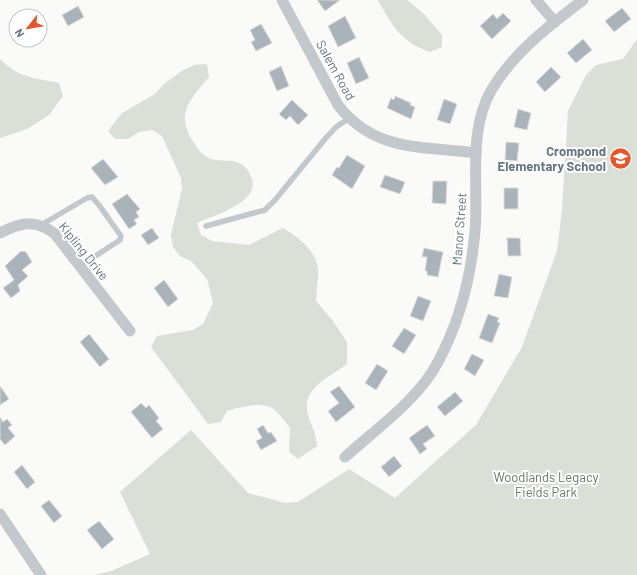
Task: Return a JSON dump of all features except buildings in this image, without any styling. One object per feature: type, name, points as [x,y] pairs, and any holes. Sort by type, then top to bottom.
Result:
[{"type":"street","name":"Salem Road","points":[[282,0],[338,105],[348,119],[373,136],[388,142],[476,153]]},
{"type":"street","points":[[536,0],[555,22]]},
{"type":"street","name":"Manor Street","points":[[345,457],[401,407],[422,385],[438,362],[461,308],[470,274],[475,230],[476,153],[484,110],[492,89],[514,59],[530,43],[583,0]]},
{"type":"street","name":"Kipling Drive","points":[[0,233],[23,225],[36,223],[55,234],[130,331]]},
{"type":"street","points":[[0,514],[41,575]]},
{"type":"lane","points":[[206,226],[265,210],[275,200],[324,139],[336,127],[348,119]]},
{"type":"lane","points":[[41,225],[87,198],[92,198],[99,204],[121,236],[120,240],[80,266]]},
{"type":"green space","points":[[378,0],[407,0],[423,13],[442,35],[442,47],[430,52],[420,48],[404,38],[388,18]]},
{"type":"green space","name":"Woodlands Legacy Fields Park","points":[[637,39],[637,575],[94,575],[111,571],[150,554],[120,492],[191,430],[248,493],[285,503],[298,502],[349,469],[395,498],[476,425],[522,347],[557,251],[562,209],[568,111],[586,75],[596,65],[623,59]]},
{"type":"green space","points":[[0,59],[20,74],[59,83],[63,96],[49,115],[27,129],[0,138]]},
{"type":"green space","points":[[207,64],[209,77],[192,99],[185,113],[187,130],[196,146],[205,156],[214,160],[236,162],[244,166],[251,176],[252,187],[249,195],[234,207],[197,223],[201,235],[212,241],[249,245],[283,228],[293,235],[308,248],[315,258],[318,268],[316,301],[333,321],[347,342],[347,364],[320,383],[314,389],[307,402],[309,419],[315,435],[317,446],[298,459],[289,452],[290,428],[276,411],[266,406],[252,405],[227,411],[221,422],[208,424],[151,347],[157,336],[193,330],[203,324],[213,303],[207,279],[191,261],[180,256],[173,247],[171,234],[182,189],[181,178],[162,136],[152,130],[139,132],[128,139],[115,139],[108,131],[122,113],[155,94],[164,84],[183,70],[194,65]]},
{"type":"place","name":"Crompond Elementary School","points":[[621,158]]}]
